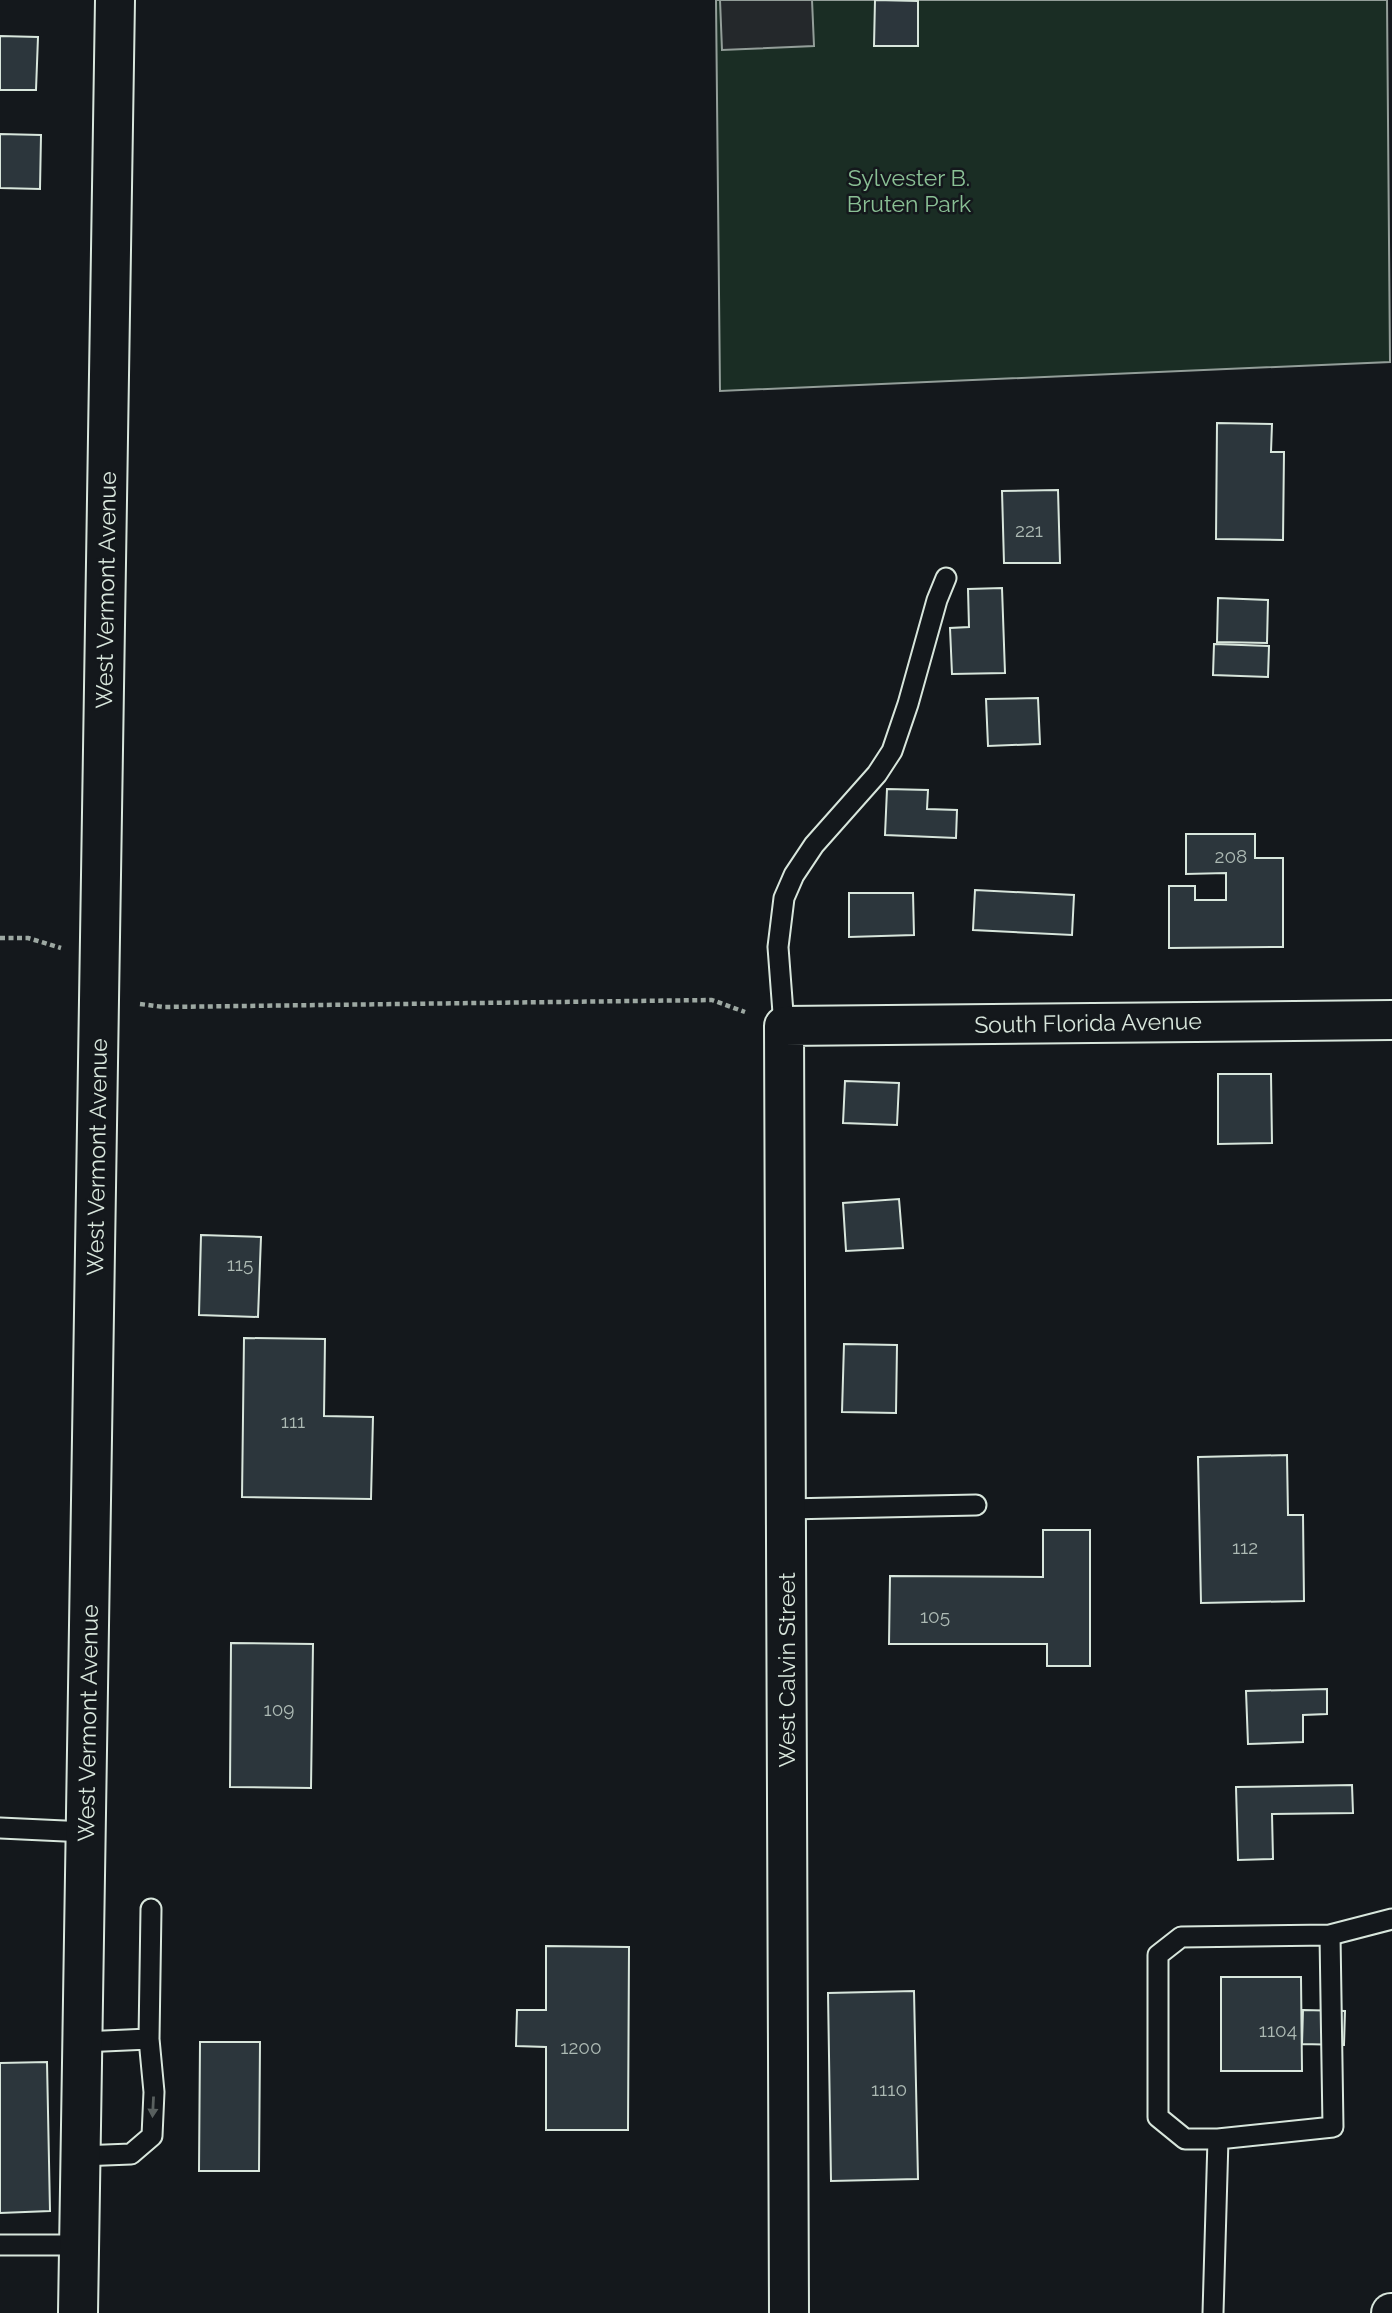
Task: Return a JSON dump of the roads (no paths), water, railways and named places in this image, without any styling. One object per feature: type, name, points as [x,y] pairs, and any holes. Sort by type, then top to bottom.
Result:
[{"type":"street","name":"West Vermont Avenue","points":[[78,2313],[116,0]]},
{"type":"street","name":"South Florida Avenue","points":[[784,1026],[1392,1020]]},
{"type":"street","name":"West Calvin Street","points":[[784,1026],[789,2313]]},
{"type":"lane","points":[[784,1026],[778,947],[784,898],[794,875],[814,845],[877,774],[892,751],[946,578]]},
{"type":"lane","points":[[787,1508],[976,1505]]},
{"type":"lane","points":[[0,1828],[86,1832]]},
{"type":"lane","points":[[80,2156],[131,2154],[152,2136],[154,2092],[149,2039],[151,1909]]},
{"type":"lane","points":[[1330,1935],[1333,2127],[1218,2139],[1185,2139],[1158,2118],[1158,1955],[1181,1937],[1330,1935],[1392,1919]]},
{"type":"lane","points":[[82,2042],[149,2039]]},
{"type":"lane","points":[[1213,2313],[1218,2139]]},
{"type":"lane","points":[[0,2245],[79,2245]]},
{"type":"park label","name":"Sylvester B. Bruten Park","points":[[909,191]]}]
